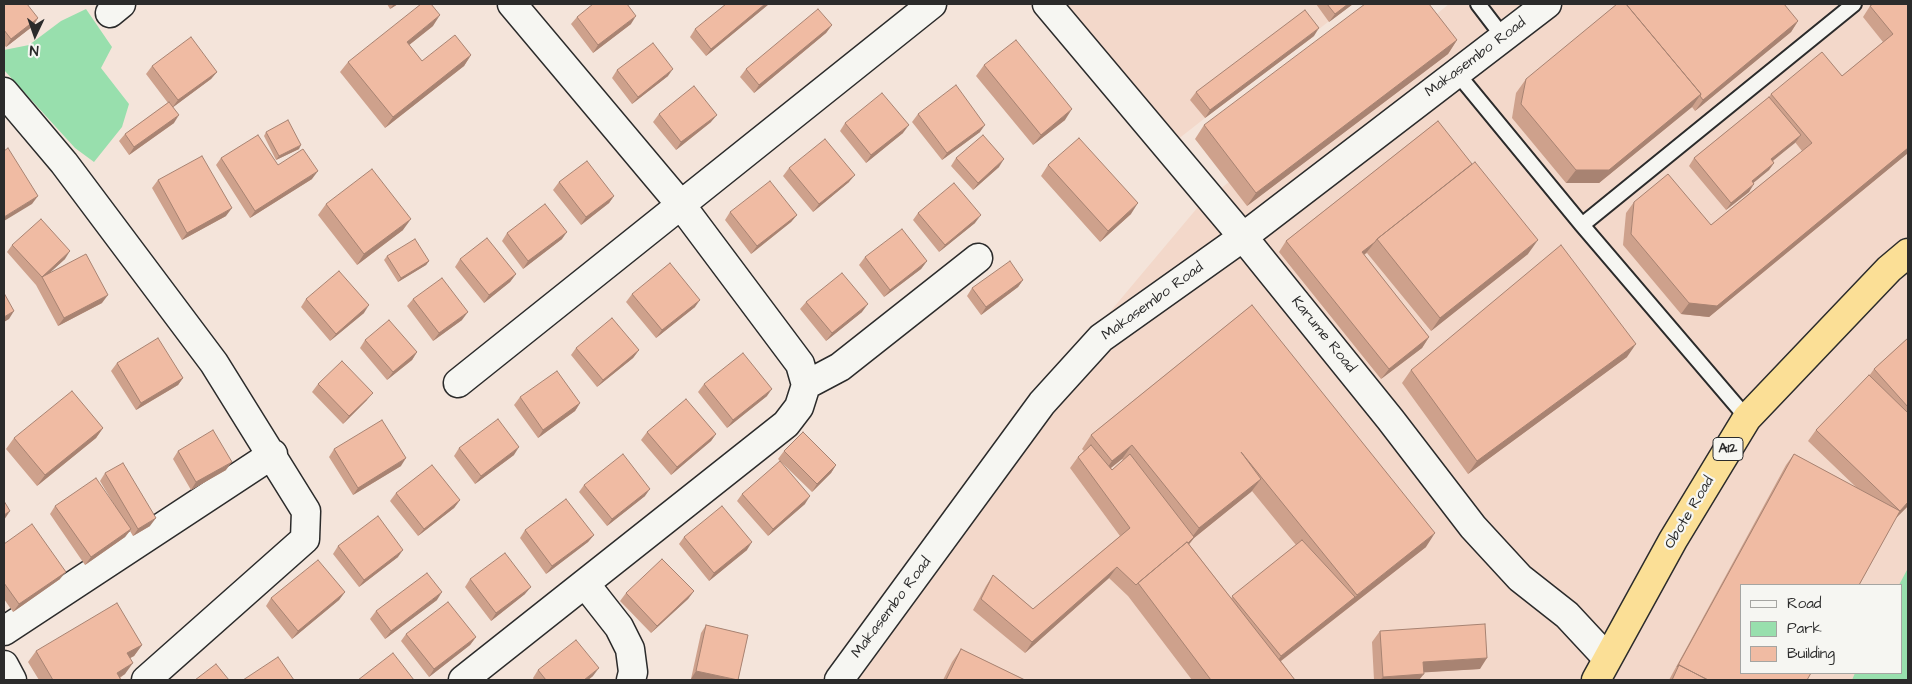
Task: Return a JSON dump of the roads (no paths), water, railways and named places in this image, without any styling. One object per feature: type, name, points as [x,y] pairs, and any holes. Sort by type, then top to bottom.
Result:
[{"type":"highway","name":"Obote Road","points":[[1601,669],[1674,540],[1747,418],[1889,270],[1908,253]]},
{"type":"street","points":[[463,680],[586,585],[786,424],[799,407],[806,385],[800,364],[681,205],[512,4]]},
{"type":"street","points":[[458,383],[932,4]]},
{"type":"street","name":"Karume Road","points":[[1046,4],[1243,237],[1390,419],[1473,526],[1520,578],[1567,615],[1601,669]]},
{"type":"street","name":"Makasembo Road","points":[[839,680],[1042,403],[1101,338],[1243,237],[1547,4]]},
{"type":"street","points":[[4,92],[64,162],[214,363],[273,454],[306,511],[305,539],[146,680]]},
{"type":"street","points":[[806,385],[840,367],[978,258]]},
{"type":"street","points":[[4,631],[273,454]]},
{"type":"street","points":[[586,585],[619,627],[630,649],[633,672],[632,680]]},
{"type":"street","points":[[4,665],[12,680]]},
{"type":"lane","points":[[1478,4],[1504,38]]},
{"type":"lane","points":[[1582,225],[1854,4]]},
{"type":"lane","points":[[1456,72],[1582,225],[1747,418]]}]
